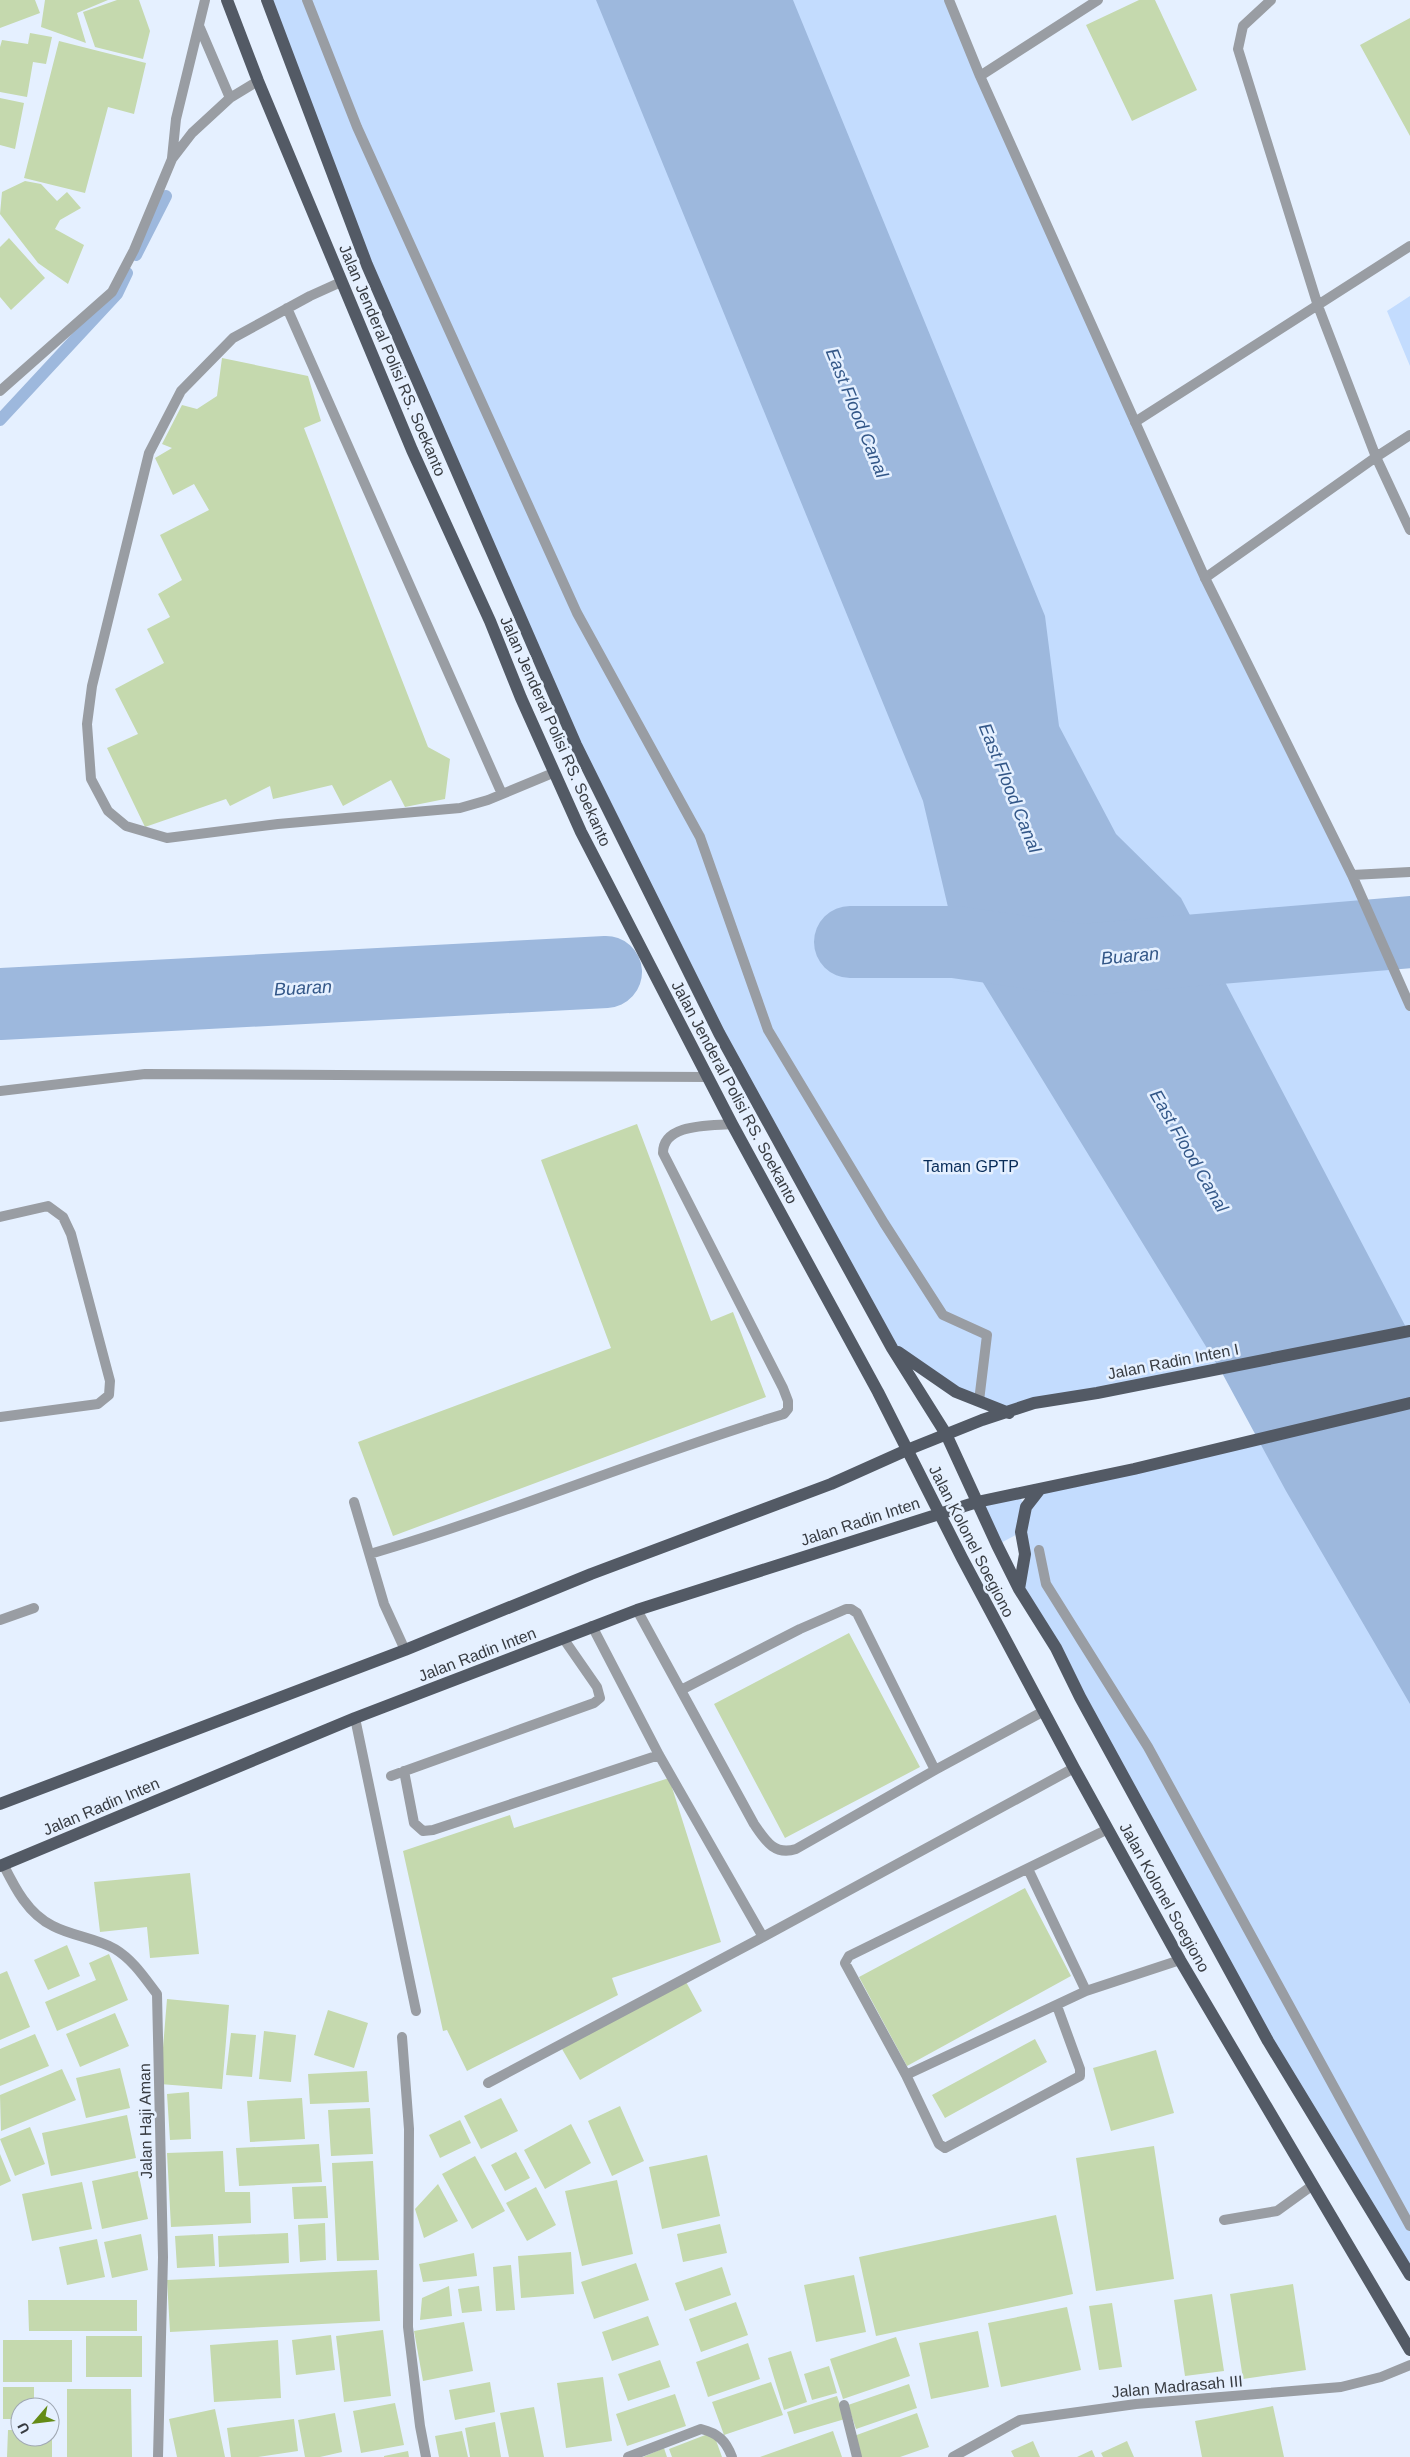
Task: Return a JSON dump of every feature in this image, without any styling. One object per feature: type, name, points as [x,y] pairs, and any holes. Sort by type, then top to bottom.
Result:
[{"type":"main road","name":"Jalan Jenderal Polisi RS. Soekanto","points":[[227,0],[258,81],[341,282],[412,450],[490,622],[553,773],[581,832],[689,1042],[878,1392],[907,1450]]},
{"type":"main road","name":"Jalan Jenderal Polisi RS. Soekanto","points":[[267,0],[367,265],[576,745],[719,1032],[892,1348],[946,1434]]},
{"type":"main road","name":"Jalan Radin Inten I","points":[[946,1434],[1034,1403],[1097,1393],[1410,1331]]},
{"type":"main road","points":[[892,1348],[956,1392],[1009,1413]]},
{"type":"main road","points":[[977,1502],[1134,1468],[1410,1403]]},
{"type":"main road","name":"Jalan Radin Inten","points":[[0,1804],[405,1650],[591,1574],[831,1484],[946,1434]]},
{"type":"main road","name":"Jalan Kolonel Soegiono","points":[[946,1434],[1019,1589],[1056,1648],[1080,1697],[1268,2041],[1410,2275]]},
{"type":"main road","name":"Jalan Kolonel Soegiono","points":[[907,1450],[1074,1768],[1180,1960],[1410,2350]]},
{"type":"main road","points":[[1019,1589],[1025,1554],[1022,1532],[1026,1507],[1040,1489]]},
{"type":"main road","name":"Jalan Radin Inten","points":[[2,1865],[355,1718],[592,1626],[977,1502]]},
{"type":"street","points":[[172,159],[176,119],[200,28],[205,0]]},
{"type":"street","points":[[307,0],[356,127],[576,613],[700,837],[768,1030],[884,1223],[943,1315],[987,1335],[979,1401]]},
{"type":"street","points":[[949,0],[980,76],[1205,578],[1352,875],[1410,1006]]},
{"type":"street","points":[[980,76],[1098,0]]},
{"type":"street","points":[[1271,0],[1244,26],[1238,49],[1318,306],[1376,457],[1410,530]]},
{"type":"street","points":[[200,28],[230,98]]},
{"type":"street","points":[[0,391],[112,292],[134,250],[172,159],[192,133],[230,98],[258,81]]},
{"type":"street","points":[[1135,422],[1410,246]]},
{"type":"street","points":[[341,282],[244,330],[218,353],[182,391],[149,453],[92,686],[86,724],[92,779],[108,811],[126,826],[160,837],[278,824],[460,808],[488,800],[553,773]]},
{"type":"street","points":[[287,308],[502,794]]},
{"type":"street","points":[[1205,578],[1410,435]]},
{"type":"street","points":[[1352,875],[1410,872]]},
{"type":"street","points":[[0,1091],[144,1074],[708,1077]]},
{"type":"street","points":[[370,1554],[447,1532],[625,1466],[784,1414],[788,1409],[788,1401],[783,1388],[663,1153],[663,1144],[668,1136],[695,1127],[732,1124]]},
{"type":"street","points":[[0,1216],[48,1206],[63,1217],[71,1234],[110,1381],[109,1395],[98,1404],[0,1416]]},
{"type":"street","points":[[354,1502],[384,1604],[405,1650]]},
{"type":"street","points":[[1039,1550],[1046,1584],[1148,1747],[1410,2226]]},
{"type":"street","points":[[0,1620],[34,1608]]},
{"type":"street","points":[[681,1690],[800,1629],[846,1609],[851,1609],[857,1613],[935,1770]]},
{"type":"street","points":[[637,1610],[754,1824],[770,1846],[784,1852],[796,1850],[935,1770],[1044,1711]]},
{"type":"street","points":[[592,1626],[659,1755],[763,1937]]},
{"type":"street","points":[[392,1776],[594,1703],[600,1698],[597,1687],[563,1638]]},
{"type":"street","points":[[355,1718],[416,2011]]},
{"type":"street","points":[[404,1771],[414,1824],[423,1831],[433,1830],[659,1755]]},
{"type":"street","points":[[488,2083],[763,1937],[1074,1768]]},
{"type":"street","points":[[1057,2006],[1080,2069],[1080,2076],[945,2148],[939,2144],[906,2075],[846,1968],[847,1958],[1108,1829]]},
{"type":"street","name":"Jalan Haji Aman","points":[[2,1865],[17,1893],[36,1914],[53,1926],[114,1948],[137,1967],[156,1994],[163,2257],[158,2457]]},
{"type":"street","points":[[1028,1869],[1086,1991]]},
{"type":"street","points":[[906,2075],[1086,1991],[1180,1960]]},
{"type":"street","points":[[402,2037],[409,2129],[408,2327],[420,2426],[426,2457]]},
{"type":"street","points":[[1224,2220],[1277,2211],[1313,2185]]},
{"type":"street","name":"Jalan Madrasah III","points":[[953,2457],[1020,2420],[1136,2404],[1341,2387],[1381,2377],[1410,2365]]},
{"type":"street","points":[[844,2404],[857,2457]]},
{"type":"street","points":[[628,2457],[701,2429],[714,2432],[727,2444],[732,2457]]},
{"type":"green space","name":"Taman GPTP","points":[[267,0],[949,0],[1205,578],[1410,1006],[1410,1331],[1009,1413],[956,1392],[892,1348],[626,849],[367,265]]},
{"type":"green space","points":[[1410,296],[1410,366],[1387,311]]},
{"type":"green space","points":[[1410,1404],[1410,2275],[1268,2041],[1019,1589],[1021,1532],[997,1545],[977,1502],[1018,1493],[1025,1507],[1041,1488]]},
{"type":"water","name":"East Flood Canal","points":[[596,0],[793,0],[1045,616],[1059,726],[1116,834],[1181,898],[1410,1335],[1410,1704],[1286,1491],[1221,1371],[955,937],[923,801]]},
{"type":"building","points":[[0,0],[35,0],[40,13],[0,28]]},
{"type":"building","points":[[45,0],[108,0],[77,13],[86,43],[41,27]]},
{"type":"building","points":[[117,0],[139,0],[150,31],[143,59],[95,47],[83,12]]},
{"type":"building","points":[[1139,0],[1155,0],[1197,90],[1132,121],[1086,25]]},
{"type":"building","points":[[1410,18],[1410,136],[1360,45]]},
{"type":"building","points":[[30,33],[52,37],[46,64],[33,62],[27,97],[0,92],[0,47],[2,40],[28,44]]},
{"type":"building","points":[[59,41],[146,63],[134,114],[108,107],[85,193],[24,178]]},
{"type":"building","points":[[0,98],[24,103],[15,149],[0,145]]},
{"type":"building","points":[[25,181],[41,184],[57,201],[67,192],[81,208],[60,220],[55,229],[84,245],[68,284],[38,263],[0,214],[2,192]]},
{"type":"building","points":[[9,238],[45,278],[11,310],[0,297],[0,247]]},
{"type":"building","points":[[222,358],[308,376],[321,421],[304,428],[428,747],[450,759],[445,799],[405,807],[391,780],[343,806],[332,785],[273,799],[270,786],[230,806],[226,799],[145,827],[107,748],[138,734],[115,689],[164,663],[147,629],[170,617],[158,594],[182,580],[160,535],[209,510],[194,484],[173,495],[155,458],[172,448],[162,444],[182,405],[197,409],[217,396]]},
{"type":"building","points":[[637,1124],[711,1321],[733,1312],[766,1397],[393,1536],[358,1442],[611,1348],[541,1160]]},
{"type":"building","points":[[849,1633],[920,1767],[785,1838],[714,1704]]},
{"type":"building","points":[[669,1778],[721,1942],[612,1978],[618,1995],[467,2071],[447,2030],[443,2031],[403,1851],[510,1815],[514,1828]]},
{"type":"building","points":[[190,1873],[199,1954],[150,1958],[147,1927],[100,1932],[94,1882]]},
{"type":"building","points":[[1025,1888],[1071,1976],[907,2066],[859,1977]]},
{"type":"building","points":[[67,1945],[80,1976],[48,1990],[34,1960]]},
{"type":"building","points":[[109,1954],[128,2000],[57,2031],[45,2002],[96,1980],[89,1963]]},
{"type":"building","points":[[7,1971],[30,2027],[0,2040],[0,1974]]},
{"type":"building","points":[[685,1980],[702,2011],[580,2080],[562,2049]]},
{"type":"building","points":[[167,1999],[229,2005],[222,2089],[160,2084]]},
{"type":"building","points":[[328,2010],[368,2023],[354,2068],[314,2055]]},
{"type":"building","points":[[115,2013],[129,2046],[80,2067],[66,2034]]},
{"type":"building","points":[[264,2031],[296,2035],[291,2082],[259,2079]]},
{"type":"building","points":[[231,2033],[256,2035],[252,2077],[226,2075]]},
{"type":"building","points":[[35,2034],[49,2066],[0,2086],[0,2049]]},
{"type":"building","points":[[1035,2039],[1047,2062],[945,2118],[932,2095]]},
{"type":"building","points":[[1156,2050],[1174,2113],[1111,2131],[1093,2068]]},
{"type":"building","points":[[120,2068],[130,2108],[86,2118],[76,2078]]},
{"type":"building","points":[[62,2069],[76,2100],[1,2131],[0,2095]]},
{"type":"building","points":[[367,2071],[369,2102],[310,2104],[308,2074]]},
{"type":"building","points":[[189,2092],[191,2139],[170,2140],[167,2094]]},
{"type":"building","points":[[302,2098],[305,2139],[250,2142],[247,2101]]},
{"type":"building","points":[[501,2098],[518,2131],[481,2149],[464,2116]]},
{"type":"building","points":[[620,2106],[644,2161],[612,2176],[588,2121]]},
{"type":"building","points":[[370,2108],[373,2154],[331,2156],[328,2110]]},
{"type":"building","points":[[127,2115],[136,2158],[51,2176],[42,2133]]},
{"type":"building","points":[[460,2120],[471,2143],[440,2158],[429,2135]]},
{"type":"building","points":[[571,2124],[591,2163],[545,2189],[524,2150]]},
{"type":"building","points":[[30,2127],[45,2164],[15,2176],[0,2139]]},
{"type":"building","points":[[319,2144],[322,2182],[239,2186],[236,2148]]},
{"type":"building","points":[[1154,2146],[1174,2279],[1096,2291],[1076,2158]]},
{"type":"building","points":[[223,2151],[225,2192],[250,2192],[251,2223],[171,2227],[167,2153]]},
{"type":"building","points":[[516,2152],[530,2178],[505,2191],[491,2165]]},
{"type":"building","points":[[0,2154],[11,2181],[0,2186]]},
{"type":"building","points":[[707,2155],[720,2216],[662,2229],[649,2167]]},
{"type":"building","points":[[475,2156],[505,2211],[472,2229],[442,2174]]},
{"type":"building","points":[[373,2161],[379,2260],[337,2261],[332,2163]]},
{"type":"building","points":[[138,2171],[148,2219],[102,2229],[92,2181]]},
{"type":"building","points":[[617,2180],[633,2254],[582,2266],[565,2191]]},
{"type":"building","points":[[82,2182],[92,2229],[32,2241],[22,2194]]},
{"type":"building","points":[[438,2184],[458,2221],[424,2238],[415,2209]]},
{"type":"building","points":[[326,2186],[328,2218],[294,2219],[292,2187]]},
{"type":"building","points":[[536,2187],[556,2225],[527,2241],[506,2203]]},
{"type":"building","points":[[1056,2215],[1073,2294],[876,2336],[859,2257]]},
{"type":"building","points":[[325,2223],[326,2260],[300,2262],[298,2225]]},
{"type":"building","points":[[720,2224],[727,2253],[683,2262],[677,2234]]},
{"type":"building","points":[[288,2233],[289,2263],[219,2267],[218,2236]]},
{"type":"building","points":[[141,2234],[148,2270],[112,2278],[104,2242]]},
{"type":"building","points":[[213,2234],[215,2266],[177,2268],[175,2236]]},
{"type":"building","points":[[97,2239],[105,2277],[67,2285],[59,2247]]},
{"type":"building","points":[[571,2252],[574,2294],[521,2298],[518,2256]]},
{"type":"building","points":[[474,2253],[477,2276],[423,2282],[419,2264]]},
{"type":"building","points":[[636,2263],[649,2300],[594,2319],[581,2282]]},
{"type":"building","points":[[511,2265],[515,2310],[496,2311],[493,2267]]},
{"type":"building","points":[[722,2267],[731,2295],[685,2311],[675,2283]]},
{"type":"building","points":[[377,2270],[380,2321],[170,2332],[167,2280]]},
{"type":"building","points":[[854,2275],[866,2332],[816,2342],[804,2285]]},
{"type":"building","points":[[1293,2284],[1306,2370],[1243,2379],[1230,2294]]},
{"type":"building","points":[[449,2286],[452,2316],[420,2320],[422,2298]]},
{"type":"building","points":[[479,2286],[482,2311],[462,2313],[458,2289]]},
{"type":"building","points":[[1212,2294],[1224,2371],[1185,2376],[1174,2300]]},
{"type":"building","points":[[28,2300],[137,2300],[137,2331],[29,2331]]},
{"type":"building","points":[[736,2302],[748,2335],[701,2352],[689,2319]]},
{"type":"building","points":[[1112,2303],[1122,2367],[1099,2370],[1089,2306]]},
{"type":"building","points":[[1067,2307],[1081,2370],[1001,2387],[988,2323]]},
{"type":"building","points":[[648,2316],[659,2345],[612,2361],[602,2332]]},
{"type":"building","points":[[464,2322],[473,2371],[423,2381],[414,2331]]},
{"type":"building","points":[[383,2330],[391,2396],[344,2402],[336,2336]]},
{"type":"building","points":[[978,2331],[989,2387],[931,2399],[919,2343]]},
{"type":"building","points":[[331,2335],[335,2370],[296,2375],[292,2340]]},
{"type":"building","points":[[86,2336],[142,2336],[142,2377],[86,2377]]},
{"type":"building","points":[[896,2337],[910,2376],[843,2399],[830,2359]]},
{"type":"building","points":[[3,2340],[72,2340],[72,2382],[3,2382]]},
{"type":"building","points":[[278,2340],[281,2398],[214,2402],[210,2345]]},
{"type":"building","points":[[748,2343],[760,2379],[708,2397],[696,2362]]},
{"type":"building","points":[[791,2351],[807,2402],[784,2410],[768,2358]]},
{"type":"building","points":[[660,2360],[670,2387],[628,2401],[618,2374]]},
{"type":"building","points":[[829,2366],[837,2393],[812,2400],[804,2374]]},
{"type":"building","points":[[603,2377],[612,2441],[566,2448],[557,2383]]},
{"type":"building","points":[[490,2382],[495,2412],[455,2420],[449,2390]]},
{"type":"building","points":[[771,2382],[783,2415],[724,2435],[712,2402]]},
{"type":"building","points":[[909,2384],[917,2408],[856,2429],[848,2405]]},
{"type":"building","points":[[3,2387],[34,2387],[34,2397],[10,2397],[10,2419],[3,2419]]},
{"type":"building","points":[[67,2389],[131,2389],[132,2457],[67,2457]]},
{"type":"building","points":[[675,2394],[686,2426],[627,2446],[616,2414]]},
{"type":"building","points":[[837,2396],[845,2419],[794,2434],[787,2412]]},
{"type":"building","points":[[395,2403],[404,2445],[361,2453],[353,2411]]},
{"type":"building","points":[[1273,2406],[1284,2457],[1202,2457],[1195,2421]]},
{"type":"building","points":[[534,2407],[544,2457],[509,2457],[500,2413]]},
{"type":"building","points":[[215,2409],[225,2457],[177,2457],[169,2419]]},
{"type":"building","points":[[335,2413],[342,2452],[320,2457],[305,2457],[298,2420]]},
{"type":"building","points":[[917,2413],[929,2447],[900,2457],[861,2457],[854,2436]]},
{"type":"building","points":[[294,2419],[298,2451],[258,2457],[231,2457],[227,2428]]},
{"type":"building","points":[[495,2422],[501,2457],[470,2457],[465,2428]]},
{"type":"building","points":[[8,2430],[10,2430],[10,2447],[52,2447],[52,2457],[7,2457]]},
{"type":"building","points":[[462,2431],[468,2457],[439,2457],[435,2436]]},
{"type":"building","points":[[833,2431],[842,2457],[760,2457]]},
{"type":"building","points":[[713,2432],[722,2457],[672,2457],[669,2449]]},
{"type":"building","points":[[1033,2441],[1040,2457],[1014,2457],[1011,2451]]},
{"type":"building","points":[[1127,2441],[1134,2457],[1103,2457],[1101,2453]]},
{"type":"building","points":[[664,2448],[667,2457],[643,2457]]},
{"type":"building","points":[[1092,2450],[1095,2457],[1077,2457]]},
{"type":"building","points":[[408,2451],[409,2457],[384,2457],[384,2456]]},
{"type":"waterway","points":[[136,255],[166,196]]},
{"type":"waterway","points":[[0,420],[117,294],[127,273]]},
{"type":"waterway","name":"Buaran","points":[[850,942],[955,942],[1080,960],[1410,932]]},
{"type":"waterway","name":"Buaran","points":[[0,1004],[606,972]]}]
